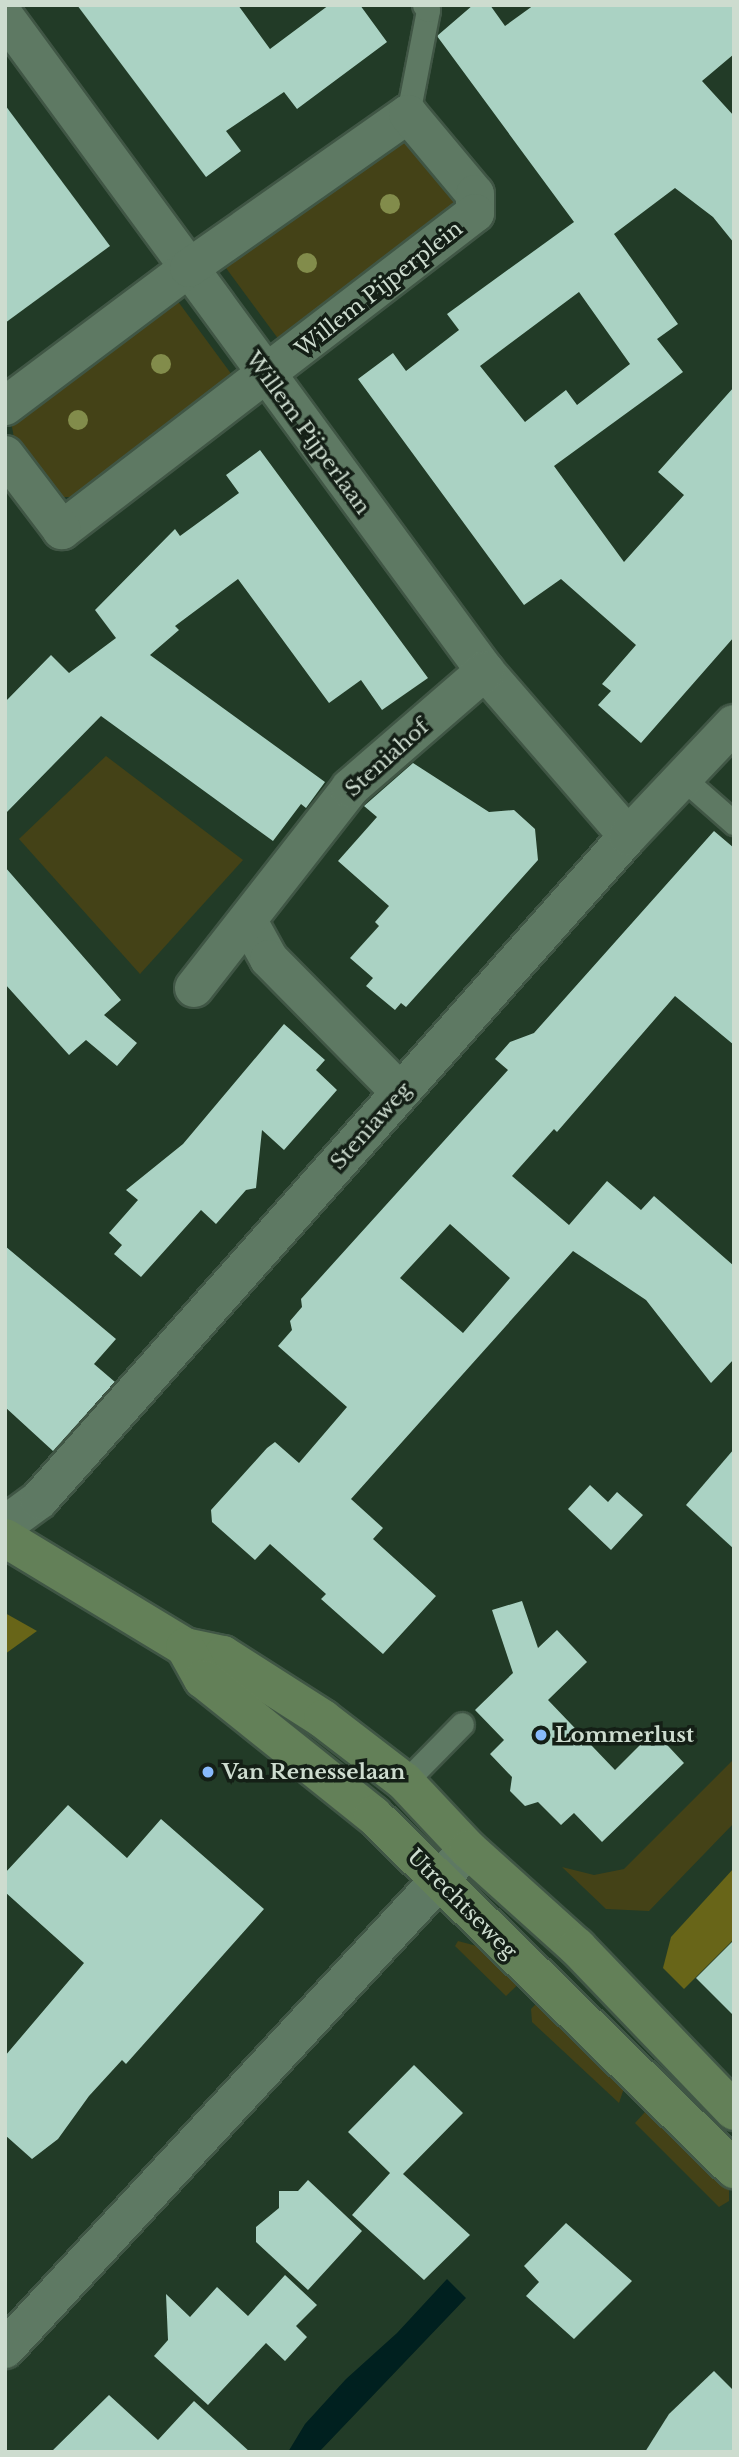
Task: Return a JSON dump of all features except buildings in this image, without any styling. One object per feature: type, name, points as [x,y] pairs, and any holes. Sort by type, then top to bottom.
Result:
[{"type":"main road","name":"Utrechtseweg","points":[[5,1538],[185,1647],[223,1655],[323,1720],[405,1782],[468,1849],[577,1947],[734,2111]]},
{"type":"main road","name":"Utrechtseweg","points":[[185,1647],[203,1679],[373,1815],[734,2169]]},
{"type":"street","name":"Willem Pijperlaan","points":[[5,17],[266,377],[485,671],[628,836]]},
{"type":"street","points":[[5,406],[189,268],[408,114]]},
{"type":"street","name":"Willem Pijperplein","points":[[5,455],[62,530],[266,377],[475,213],[475,194],[408,114]]},
{"type":"street","name":"Steniahof","points":[[194,988],[350,788],[485,671]]},
{"type":"street","name":"Steniaweg","points":[[5,1525],[39,1500],[628,836],[685,780],[734,723]]},
{"type":"street","points":[[248,921],[269,959],[400,1092]]},
{"type":"street","points":[[5,2349],[468,1849]]},
{"type":"lane","points":[[408,114],[428,10],[424,5]]},
{"type":"lane","points":[[685,780],[734,823]]},
{"type":"lane","points":[[405,1782],[462,1724]]},
{"type":"shaded area","points":[[395,142],[410,142],[457,200],[450,216],[282,344],[226,268]]},
{"type":"shaded area","points":[[174,296],[232,375],[77,497],[58,497],[16,449],[10,416]]},
{"type":"shaded area","points":[[106,756],[243,860],[140,974],[19,839]]},
{"type":"shaded area","points":[[5,1613],[37,1631],[5,1654]]},
{"type":"shaded area","points":[[734,1759],[734,1823],[649,1911],[606,1909],[562,1867],[594,1875],[624,1869]]},
{"type":"shaded area","points":[[734,1868],[734,1939],[684,1989],[663,1968],[671,1937]]},
{"type":"shaded area","points":[[458,1941],[488,1949],[524,1979],[506,1996],[455,1946]]},
{"type":"shaded area","points":[[541,1999],[625,2085],[619,2103],[532,2022],[531,2009]]},
{"type":"shaded area","points":[[645,2112],[658,2115],[729,2189],[729,2201],[719,2207],[635,2123]]},
{"type":"water","points":[[447,2279],[466,2298],[319,2452],[288,2452],[305,2424],[346,2379],[397,2333]]},
{"type":"place","name":"Lommerlust","points":[[541,1735]]},
{"type":"place","name":"Van Renesselaan","points":[[208,1772]]}]
